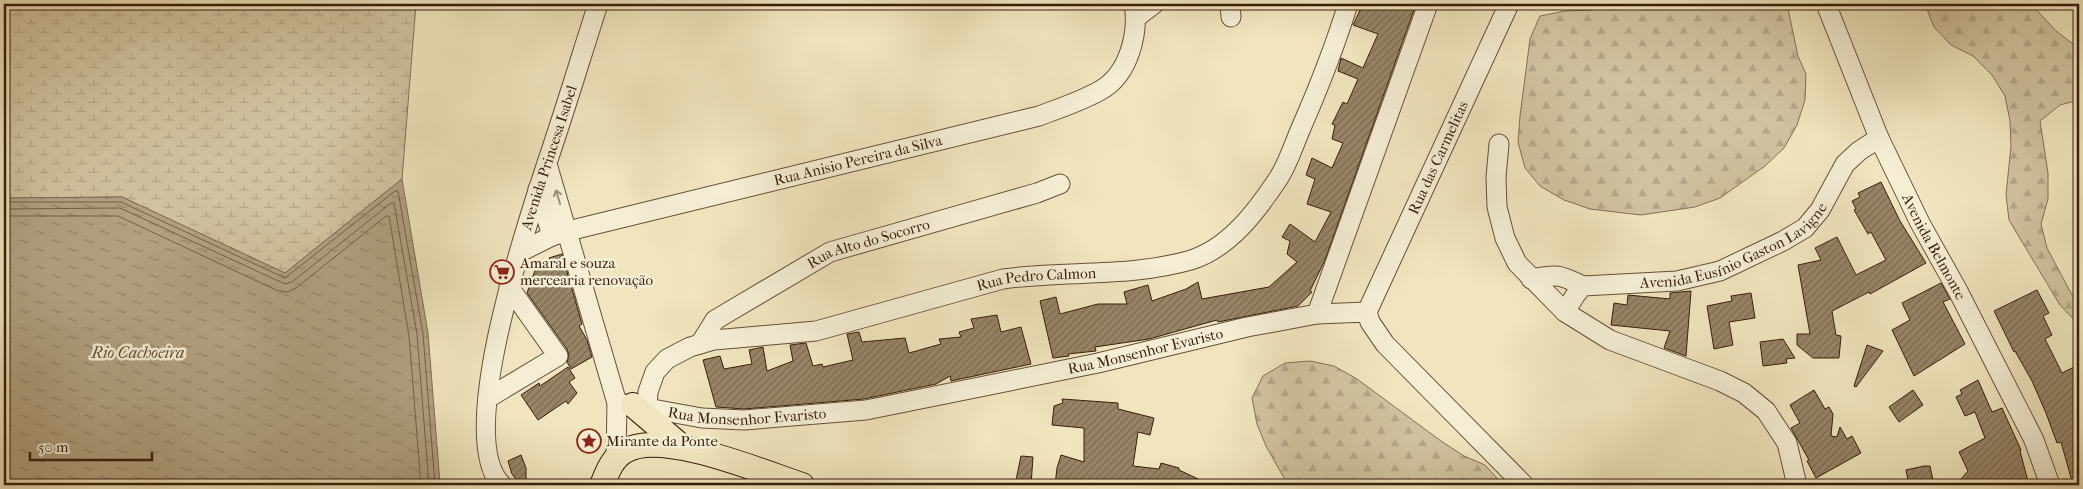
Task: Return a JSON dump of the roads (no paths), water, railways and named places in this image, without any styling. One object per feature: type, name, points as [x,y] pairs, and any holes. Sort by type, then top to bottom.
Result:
[{"type":"main road","points":[[632,405],[681,446]]},
{"type":"main road","points":[[608,472],[635,446],[651,443],[681,446],[802,485]]},
{"type":"street","name":"Avenida Princesa Isabel","points":[[502,485],[490,461],[486,439],[488,398],[509,287],[538,189],[598,4]]},
{"type":"street","points":[[1135,10],[1154,4]]},
{"type":"street","name":"Rua Pedro Calmon","points":[[632,405],[648,392],[655,372],[667,359],[700,344],[714,340],[816,331],[1002,279],[1020,276],[1120,272],[1191,260],[1214,250],[1231,238],[1279,178],[1321,81],[1348,4]]},
{"type":"street","points":[[1428,4],[1318,314],[1367,312],[1370,322],[1385,344],[1524,485]]},
{"type":"street","name":"Rua das Carmelitas","points":[[1367,312],[1509,4]]},
{"type":"street","name":"Avenida Belmonte","points":[[1826,4],[1879,138],[1920,223],[1958,291],[2034,440],[2050,485]]},
{"type":"street","name":"Rua Anisio Pereira da Silva","points":[[520,252],[560,234],[1040,116],[1103,89],[1113,79],[1123,67],[1134,44],[1135,10]]},
{"type":"street","name":"Avenida Eusínio Gaston Lavigne","points":[[1583,286],[1677,281],[1720,271],[1760,253],[1805,228],[1820,210],[1845,164],[1859,150],[1879,138]]},
{"type":"street","points":[[1499,144],[1496,177],[1497,207],[1505,238],[1516,262],[1565,312],[1610,340],[1720,381],[1744,393],[1766,411],[1787,442],[1797,485]]},
{"type":"street","points":[[547,164],[560,234]]},
{"type":"street","name":"Rua Alto do Socorro","points":[[700,344],[715,320],[830,252],[1037,193],[1060,184]]},
{"type":"street","points":[[538,189],[560,234],[632,405],[608,472]]},
{"type":"street","points":[[1531,279],[1554,275],[1562,276],[1583,286],[1565,312]]},
{"type":"street","points":[[488,398],[558,356],[509,287]]},
{"type":"street","name":"Rua Monsenhor Evaristo","points":[[632,405],[702,418],[744,420],[866,410],[1098,363],[1247,327],[1318,314]]},
{"type":"water","name":"Rio Cachoeira","points":[[402,179],[428,333],[441,485],[4,485],[4,198],[122,197],[285,273]]},
{"type":"place","name":"Amaral e souza mercearia renovação","points":[[502,272]]},
{"type":"place","name":"Mirante da Ponte","points":[[589,441]]}]
